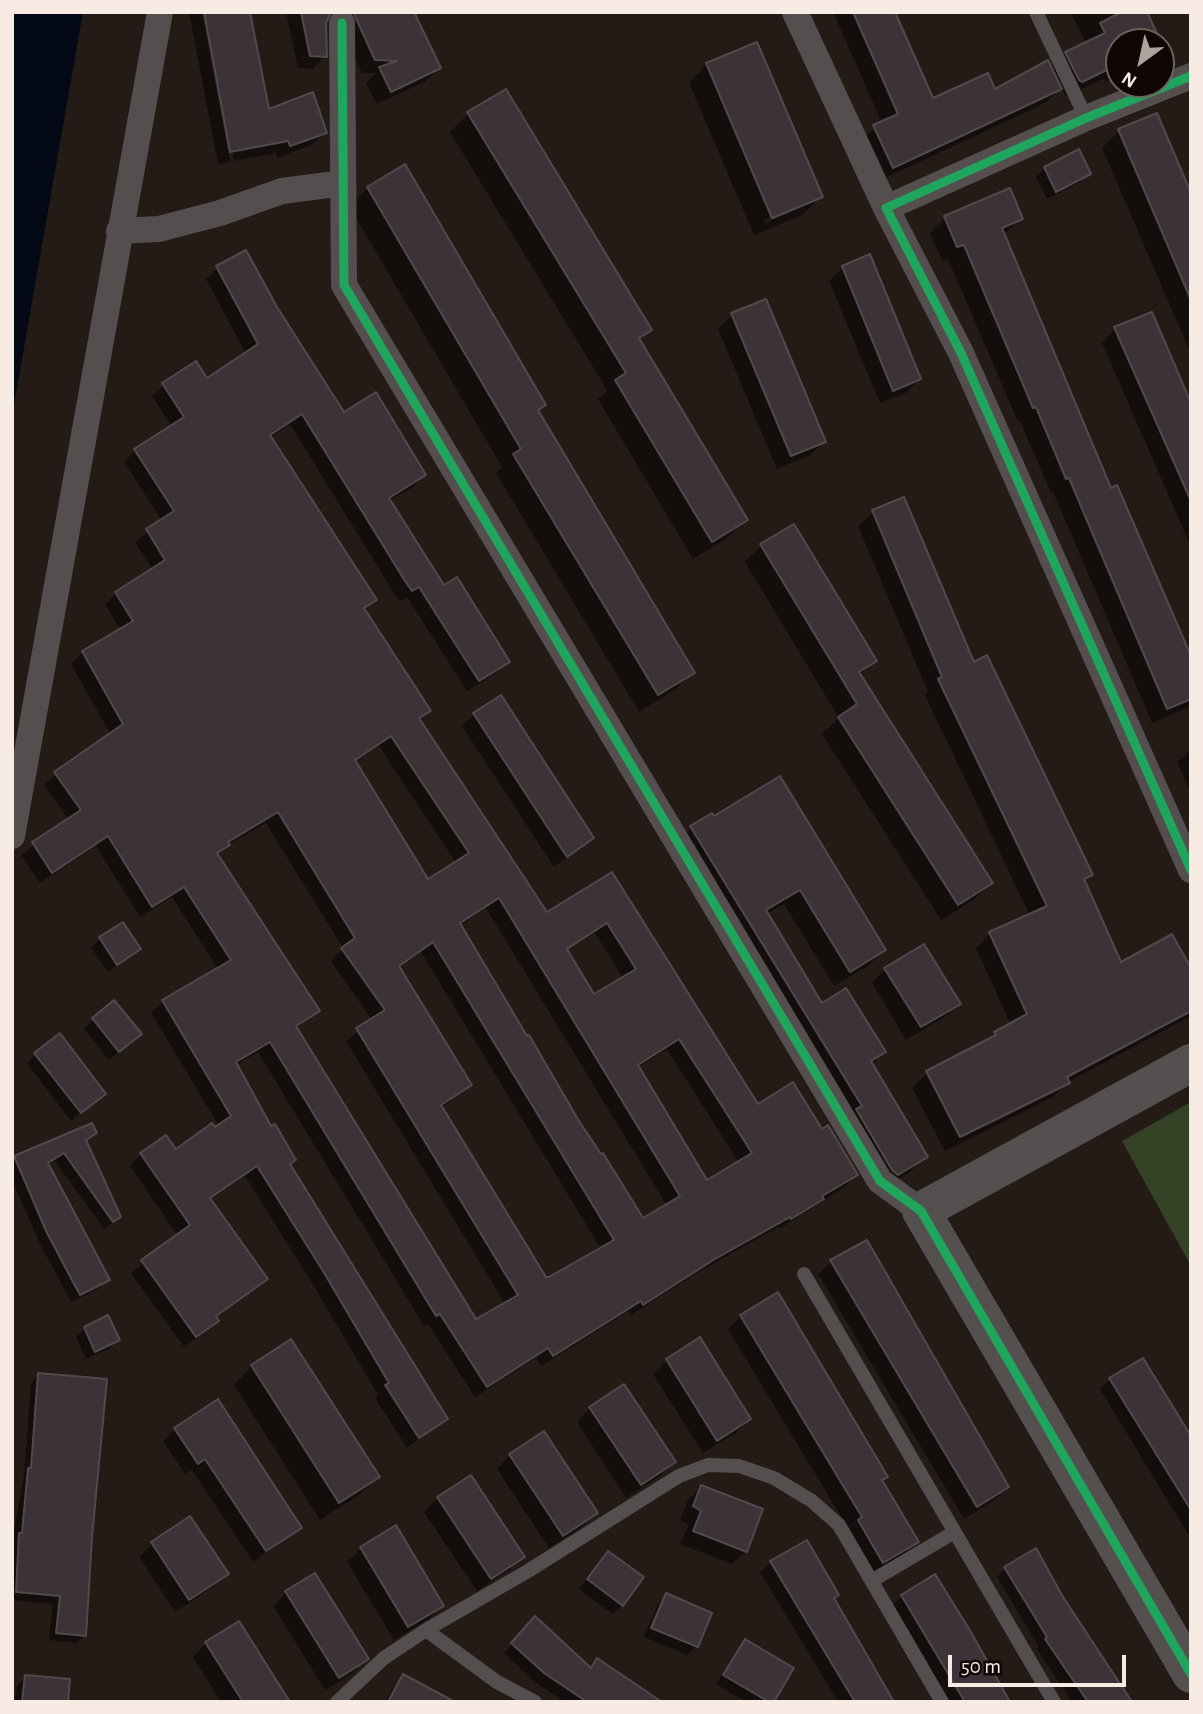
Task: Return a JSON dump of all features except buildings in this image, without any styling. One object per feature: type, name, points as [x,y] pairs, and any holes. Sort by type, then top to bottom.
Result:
[{"type":"street","points":[[12,836],[160,12]]},
{"type":"street","points":[[795,12],[886,208],[961,353],[1191,870]]},
{"type":"street","points":[[342,23],[344,285],[880,1181],[921,1211],[1191,1674]]},
{"type":"street","points":[[886,208],[1086,118],[1191,76]]},
{"type":"street","points":[[120,231],[159,229],[220,213],[282,191],[343,183]]},
{"type":"street","points":[[921,1211],[1191,1063]]},
{"type":"lane","points":[[1036,12],[1086,118]]},
{"type":"lane","points":[[804,1274],[1054,1702]]},
{"type":"lane","points":[[337,1702],[384,1658],[426,1630],[528,1571],[679,1476],[708,1465],[739,1466],[774,1478],[812,1501],[839,1525],[942,1702]]},
{"type":"lane","points":[[873,1580],[953,1533]]},
{"type":"lane","points":[[426,1630],[497,1682],[535,1702]]},
{"type":"green space","points":[[1191,1102],[1191,1266],[1122,1141]]},
{"type":"shaded area","points":[[12,12],[83,12],[12,416]]},
{"type":"cycle path","points":[[342,23],[344,285],[880,1181],[921,1211],[1191,1674]]},
{"type":"cycle path","points":[[1191,76],[1086,118],[886,208],[961,353],[1191,870]]}]
